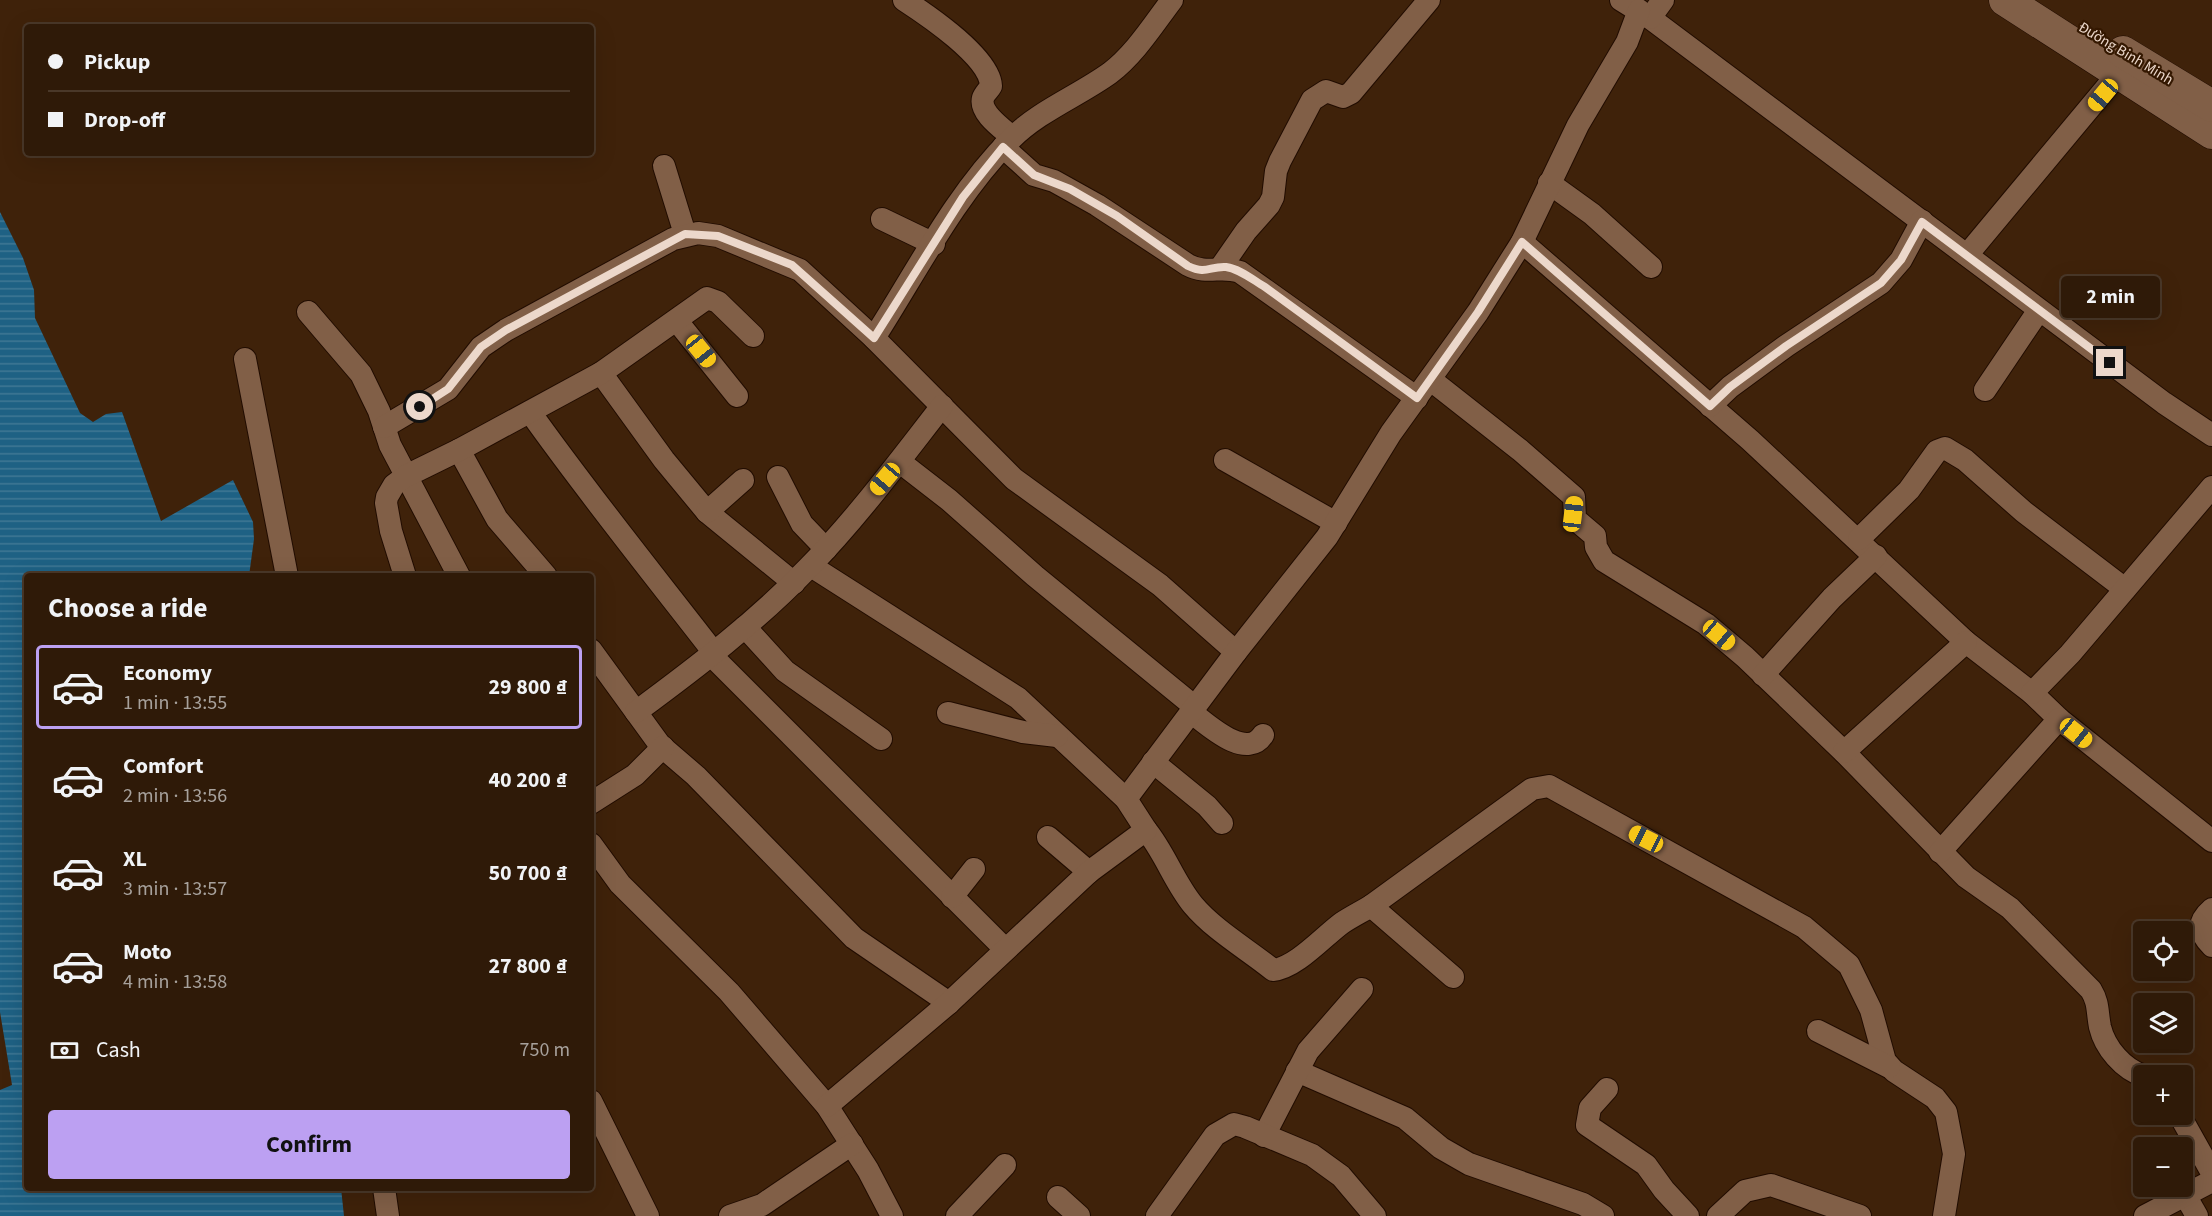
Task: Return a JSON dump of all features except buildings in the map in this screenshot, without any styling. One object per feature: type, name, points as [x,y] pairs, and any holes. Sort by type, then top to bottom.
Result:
[{"type":"main road","name":"Đường Binh Minh","points":[[2005,0],[2126,66],[2212,106]]},
{"type":"main road","name":"Đường Binh Minh","points":[[2039,0],[2212,133]]},
{"type":"street","points":[[904,0],[963,43],[989,74],[991,86],[984,95],[983,105],[1034,175],[1054,181],[1088,199],[1188,266],[1200,271],[1221,267],[1240,272],[1265,287],[1417,398]]},
{"type":"street","points":[[874,338],[976,179],[1008,142],[1119,65],[1172,0]]},
{"type":"street","points":[[1221,267],[1274,197],[1276,171],[1280,160],[1312,100],[1326,91],[1343,97],[1351,93],[1429,0]]},
{"type":"street","points":[[1126,799],[1236,652],[1298,576],[1335,523],[1379,450],[1431,380],[1522,242],[1578,124],[1627,42],[1643,7],[1922,222],[2163,403],[2212,435]]},
{"type":"street","points":[[1967,255],[2126,66]]},
{"type":"street","points":[[664,166],[685,234]]},
{"type":"street","points":[[1549,183],[1592,214],[1651,267]]},
{"type":"street","points":[[882,219],[934,243]]},
{"type":"street","points":[[1710,406],[1730,387],[1786,346],[1881,283],[1901,260],[1922,222]]},
{"type":"street","points":[[384,427],[448,389],[481,347],[506,330],[685,234],[718,236],[792,265],[874,338],[1014,479],[1160,585],[1236,652]]},
{"type":"street","points":[[1522,242],[1859,539],[1966,642],[2032,693],[2060,719],[2212,841]]},
{"type":"street","points":[[404,573],[391,531],[386,503],[390,491],[406,476],[601,373],[703,301],[712,298],[753,336]]},
{"type":"street","points":[[1985,390],[2039,310]]},
{"type":"street","points":[[308,312],[361,374],[406,476],[457,573]]},
{"type":"street","points":[[677,321],[737,396]]},
{"type":"street","points":[[245,359],[285,573]]},
{"type":"street","points":[[601,373],[664,460],[708,512],[794,583]]},
{"type":"street","points":[[1431,380],[1520,450],[1574,497],[1575,519],[1595,536],[1596,547],[1604,561],[1706,624],[1844,752],[1966,878],[2010,908],[2091,990],[2098,1003],[2102,1034],[2119,1061],[2133,1071]]},
{"type":"street","points":[[636,712],[714,655],[811,566],[900,462],[942,406]]},
{"type":"street","points":[[530,412],[593,501],[654,574],[714,655],[1005,950]]},
{"type":"street","points":[[1859,539],[1909,490],[1937,451],[1946,448],[1965,460],[2024,512],[2125,589]]},
{"type":"street","points":[[459,450],[497,519],[543,573]]},
{"type":"street","points":[[1225,459],[1335,523]]},
{"type":"street","points":[[900,462],[949,500],[1035,576],[1232,742],[1252,743],[1263,735]]},
{"type":"street","points":[[778,477],[802,524],[826,549]]},
{"type":"street","points":[[708,512],[743,480]]},
{"type":"street","points":[[2032,693],[2070,654],[2212,487]]},
{"type":"street","points":[[1763,675],[1832,598],[1876,556]]},
{"type":"street","points":[[811,566],[1018,698],[1126,799],[1146,830],[1161,847],[1192,904],[1206,918],[1273,970],[1289,965],[1342,923],[1371,906],[1532,789],[1549,786],[1804,927],[1834,950],[1849,965],[1864,992],[1883,1056],[1889,1067]]},
{"type":"street","points":[[745,627],[785,671],[881,738]]},
{"type":"street","points":[[1844,752],[1966,642]]},
{"type":"street","points":[[594,654],[663,747],[696,776],[854,938],[949,1003]]},
{"type":"street","points":[[948,713],[1023,732],[1057,736]]},
{"type":"street","points":[[1940,852],[2060,719]]},
{"type":"street","points":[[594,801],[635,775],[663,747]]},
{"type":"street","points":[[1153,762],[1207,806],[1222,823]]},
{"type":"street","points":[[827,1106],[949,1003],[1089,872],[1146,830]]},
{"type":"street","points":[[1048,837],[1089,872]]},
{"type":"street","points":[[594,848],[620,884],[729,992],[827,1106],[852,1144],[892,1216]]},
{"type":"street","points":[[952,897],[974,869]]},
{"type":"street","points":[[1371,906],[1453,977]]},
{"type":"street","points":[[2212,909],[2200,921],[2199,928],[2212,946]]},
{"type":"street","points":[[1264,1136],[1297,1071],[1318,1038],[1362,989]]},
{"type":"street","points":[[1818,1031],[1889,1067],[1935,1098],[1946,1113],[1954,1154],[1944,1216]]},
{"type":"street","points":[[1297,1071],[1405,1118],[1441,1148],[1468,1164],[1583,1204],[1603,1216]]},
{"type":"street","points":[[1607,1089],[1590,1108],[1586,1120],[1587,1125],[1646,1165],[1664,1190],[1688,1216]]},
{"type":"street","points":[[594,1107],[648,1216]]},
{"type":"street","points":[[1157,1216],[1177,1186],[1222,1130],[1237,1124],[1312,1155],[1341,1176],[1375,1216]]},
{"type":"street","points":[[2185,1125],[2212,1173]]},
{"type":"street","points":[[730,1216],[762,1205],[852,1144]]},
{"type":"street","points":[[957,1216],[1005,1165]]},
{"type":"street","points":[[2193,1191],[2212,1181]]},
{"type":"street","points":[[1718,1216],[1745,1191],[1770,1185],[1860,1216]]},
{"type":"street","points":[[384,1191],[388,1216]]},
{"type":"street","points":[[1058,1197],[1079,1216]]},
{"type":"street","points":[[2145,1216],[2181,1197]]},
{"type":"street","points":[[2186,1197],[2197,1216]]},
{"type":"water","points":[[0,212],[23,258],[34,290],[35,318],[80,413],[93,422],[106,414],[122,412],[161,521],[233,480],[253,522],[254,539],[249,573],[24,573],[24,1191],[341,1191],[344,1216],[0,1216],[0,1090],[12,1085],[0,1012]]},
{"type":"route","points":[[420,407],[448,389],[470,365],[481,347],[506,330],[653,249],[685,234],[718,236],[753,252],[792,265],[874,338],[963,197],[987,164],[1003,147],[1034,175],[1054,181],[1117,216],[1188,266],[1200,271],[1229,267],[1265,287],[1417,398],[1478,312],[1522,242],[1710,406],[1730,387],[1786,346],[1881,283],[1901,260],[1922,222],[2110,363]]}]
